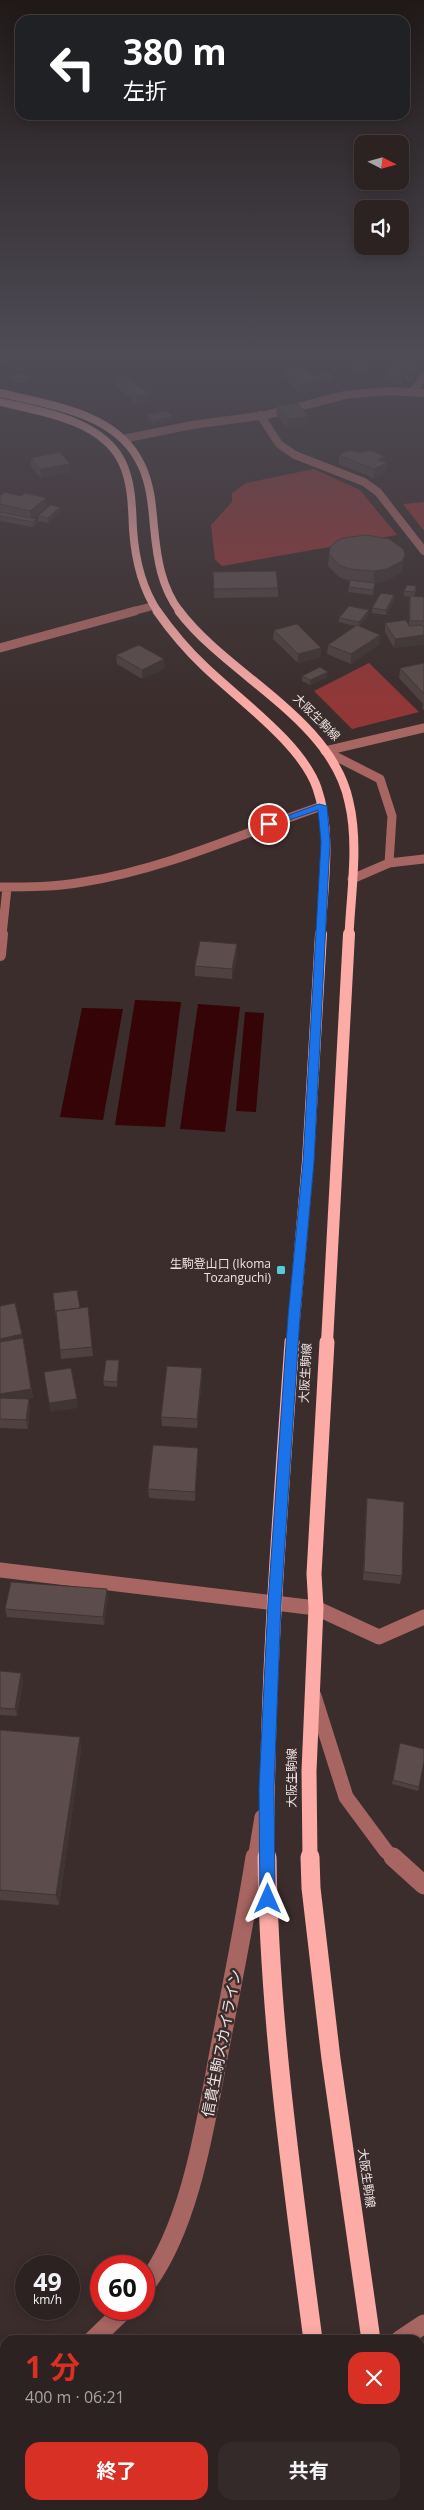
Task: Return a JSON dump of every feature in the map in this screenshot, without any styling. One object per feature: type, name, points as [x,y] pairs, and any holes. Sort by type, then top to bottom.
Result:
[{"type":"main road","name":"大阪生駒線","points":[[125,473],[129,482],[135,546],[141,577],[153,606],[172,635],[202,667],[273,727],[310,772],[322,806],[326,842],[308,1162],[294,1316],[274,1603],[267,1788],[268,1936],[282,2104],[312,2335]]},
{"type":"main road","name":"大阪生駒線","points":[[146,473],[153,508],[154,550],[160,574],[172,602],[195,632],[294,719],[325,751],[335,764],[349,800],[352,879],[314,1574],[316,1608],[311,1686],[309,1771],[311,1888],[331,2059],[370,2335]]},
{"type":"street","points":[[340,473],[364,482],[378,492],[424,551]]},
{"type":"street","points":[[0,648],[153,606]]},
{"type":"street","points":[[325,751],[424,728]]},
{"type":"street","points":[[325,751],[380,779],[392,816],[389,864]]},
{"type":"street","points":[[0,955],[3,887],[40,888],[87,882],[138,871],[322,806]]},
{"type":"street","points":[[352,879],[389,864],[424,859]]},
{"type":"street","points":[[0,1570],[316,1608],[379,1636],[424,1617]]},
{"type":"street","points":[[311,1686],[346,1797],[386,1851],[424,1884]]},
{"type":"street","name":"信貴生駒スカイライン","points":[[155,2268],[176,2227],[191,2184],[203,2139],[247,1912],[267,1788]]},
{"type":"street","points":[[98,2335],[114,2320]]},
{"type":"street","points":[[408,2335],[424,2324]]},
{"type":"shaded area","points":[[294,473],[323,473],[360,490],[397,535],[222,566],[215,560],[211,525],[232,502],[232,493],[246,483]]},
{"type":"shaded area","points":[[424,502],[424,531],[403,504]]},
{"type":"shaded area","points":[[369,663],[419,712],[352,729],[314,691]]},
{"type":"shaded area","points":[[135,1000],[181,1002],[165,1127],[115,1125]]},
{"type":"shaded area","points":[[198,1004],[240,1007],[225,1132],[180,1129]]},
{"type":"shaded area","points":[[82,1008],[123,1009],[103,1120],[60,1117]]},
{"type":"shaded area","points":[[245,1012],[264,1013],[256,1112],[236,1111]]},
{"type":"building","points":[[4,492],[21,496],[25,493],[46,498],[30,511],[0,504],[0,494],[2,495]]},
{"type":"building","points":[[50,505],[60,507],[48,518],[38,516]]},
{"type":"building","points":[[0,512],[36,519],[33,522],[0,516]]},
{"type":"building","points":[[366,535],[389,539],[403,549],[405,555],[402,561],[386,569],[374,571],[350,569],[339,565],[329,554],[330,548],[335,542],[343,538]]},
{"type":"building","points":[[276,571],[278,588],[214,589],[213,572]]},
{"type":"building","points":[[350,580],[375,583],[373,590],[349,587]]},
{"type":"building","points":[[407,585],[416,586],[414,592],[404,591]]},
{"type":"building","points":[[381,593],[394,595],[386,610],[372,608]]},
{"type":"building","points":[[410,596],[424,597],[424,621],[410,621]]},
{"type":"building","points":[[349,606],[369,610],[359,622],[339,618]]},
{"type":"building","points":[[406,620],[409,626],[422,625],[424,635],[395,639],[385,623]]},
{"type":"building","points":[[297,624],[321,648],[298,654],[274,630]]},
{"type":"building","points":[[357,625],[380,635],[351,654],[328,645]]},
{"type":"building","points":[[139,645],[164,659],[142,670],[116,655]]},
{"type":"building","points":[[424,663],[424,694],[400,668]]},
{"type":"building","points":[[320,667],[328,672],[310,680],[302,676]]},
{"type":"building","points":[[200,941],[237,944],[232,969],[195,966]]},
{"type":"building","points":[[77,1290],[80,1308],[55,1312],[53,1293]]},
{"type":"building","points":[[15,1303],[22,1334],[0,1339],[0,1306]]},
{"type":"building","points":[[88,1307],[92,1347],[60,1350],[56,1311]]},
{"type":"building","points":[[23,1338],[31,1389],[0,1394],[0,1342]]},
{"type":"building","points":[[106,1360],[119,1360],[117,1382],[103,1381]]},
{"type":"building","points":[[167,1366],[202,1368],[197,1419],[161,1417]]},
{"type":"building","points":[[71,1368],[77,1399],[49,1403],[44,1372]]},
{"type":"building","points":[[0,1398],[29,1399],[26,1420],[0,1419]]},
{"type":"building","points":[[153,1445],[198,1448],[195,1492],[148,1489]]},
{"type":"building","points":[[367,1498],[404,1502],[402,1576],[364,1572]]},
{"type":"building","points":[[11,1582],[107,1589],[103,1617],[5,1609]]},
{"type":"building","points":[[0,1671],[21,1673],[15,1709],[0,1708]]},
{"type":"building","points":[[0,1730],[80,1737],[56,1895],[0,1890]]},
{"type":"building","points":[[400,1743],[424,1749],[424,1761],[419,1787],[393,1780]]},
{"type":"place","name":"生駒登山口 (Ikoma Tozanguchi)","points":[[281,1270]]},
{"type":"route","points":[[268,1899],[267,1788],[274,1603],[294,1316],[308,1162],[326,842],[322,806],[269,824]]}]
